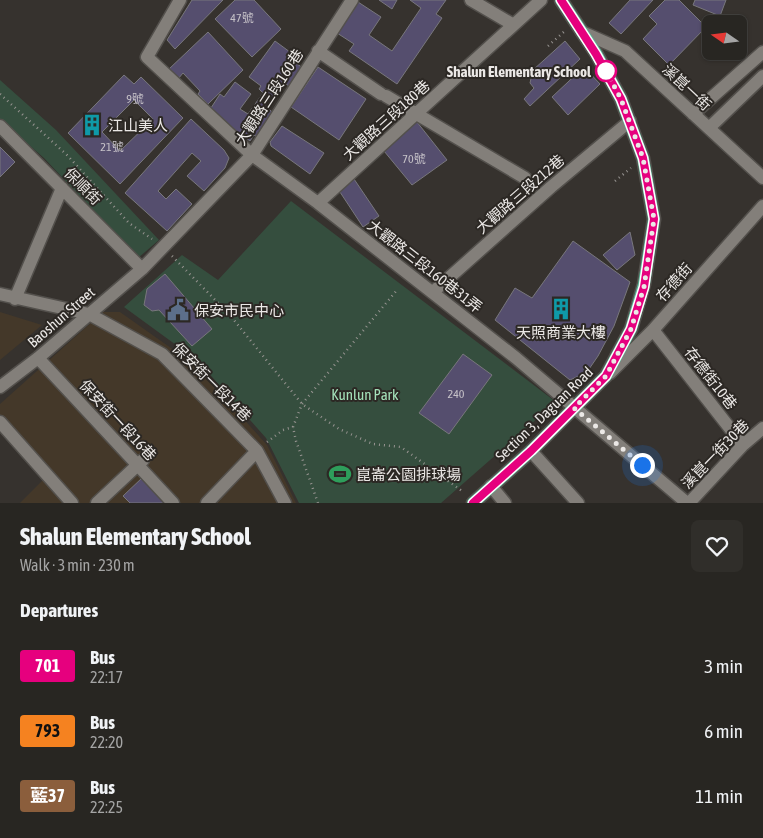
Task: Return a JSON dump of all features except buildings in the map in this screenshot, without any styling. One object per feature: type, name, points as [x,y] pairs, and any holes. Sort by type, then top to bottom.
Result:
[{"type":"main road","name":"Section 3, Daguan Road","points":[[473,503],[531,451],[606,376],[631,329],[644,287],[654,219],[643,158],[621,99],[561,0]]},
{"type":"street","name":"大觀路三段160巷31弄","points":[[180,0],[147,57],[252,155],[318,203],[516,358],[688,503]]},
{"type":"street","name":"大觀路三段160巷","points":[[142,269],[252,155],[352,0]]},
{"type":"street","points":[[471,0],[512,24]]},
{"type":"street","name":"大觀路三段180巷","points":[[318,203],[482,55],[512,24],[541,0]]},
{"type":"street","name":"溪崑一街","points":[[579,27],[625,51],[763,178]]},
{"type":"street","points":[[318,51],[384,95],[525,178]]},
{"type":"street","points":[[693,114],[763,52]]},
{"type":"street","points":[[709,128],[763,76]]},
{"type":"street","name":"大觀路三段212巷","points":[[433,292],[551,187],[630,121]]},
{"type":"street","name":"保順街","points":[[0,126],[142,269]]},
{"type":"street","points":[[15,299],[62,188]]},
{"type":"street","name":"存德街","points":[[606,376],[653,330],[763,206]]},
{"type":"street","name":"Baoshun Street","points":[[0,387],[38,358],[142,269]]},
{"type":"street","name":"保安街一段14巷","points":[[0,294],[15,299],[89,314],[162,354],[257,451],[285,503]]},
{"type":"street","name":"存德街10巷","points":[[653,330],[743,445]]},
{"type":"street","name":"保安街一段16巷","points":[[38,358],[140,463],[174,503]]},
{"type":"street","points":[[0,422],[72,503]]},
{"type":"street","name":"溪崑一街30巷","points":[[688,503],[743,445],[763,428]]},
{"type":"street","points":[[207,503],[257,451]]},
{"type":"street","points":[[531,451],[578,503]]},
{"type":"street","points":[[97,503],[140,463]]},
{"type":"street","points":[[491,486],[505,503]]},
{"type":"path","points":[[548,46],[579,27]]},
{"type":"path","points":[[0,94],[67,155],[129,223],[163,247],[229,314],[302,404],[338,430],[373,444],[401,447],[462,491]]},
{"type":"path","points":[[615,181],[643,158]]},
{"type":"path","points":[[318,503],[293,428],[302,404],[397,290]]},
{"type":"path","points":[[257,451],[283,430],[293,428]]},
{"type":"shaded area","points":[[0,312],[42,325],[0,360]]},
{"type":"shaded area","points":[[103,312],[120,312],[195,365],[267,445],[296,503],[20,503],[50,473],[0,415],[0,404]]},
{"type":"green space","points":[[0,80],[56,130],[159,240],[138,258],[44,158],[0,120]]},
{"type":"green space","name":"Kunlun Park","points":[[291,201],[556,402],[441,503],[299,503],[266,438],[198,361],[124,307],[182,255],[218,280]]},
{"type":"bus line","name":"701","points":[[473,503],[531,451],[606,376],[631,329],[644,287],[654,219],[643,158],[621,99],[596,54],[561,0]]},
{"type":"place","name":"Shalun Elementary School","points":[[606,71]]},
{"type":"place","name":"江山美人","points":[[92,125]]},
{"type":"place","name":"天照商業大樓","points":[[561,309]]},
{"type":"place","name":"保安市民中心","points":[[178,310]]},
{"type":"place","name":"崑崙公園排球場","points":[[340,474]]},
{"type":"route","points":[[606,71],[621,99],[643,158],[654,219],[644,287],[631,329],[606,376],[574,408],[642,465]]}]
